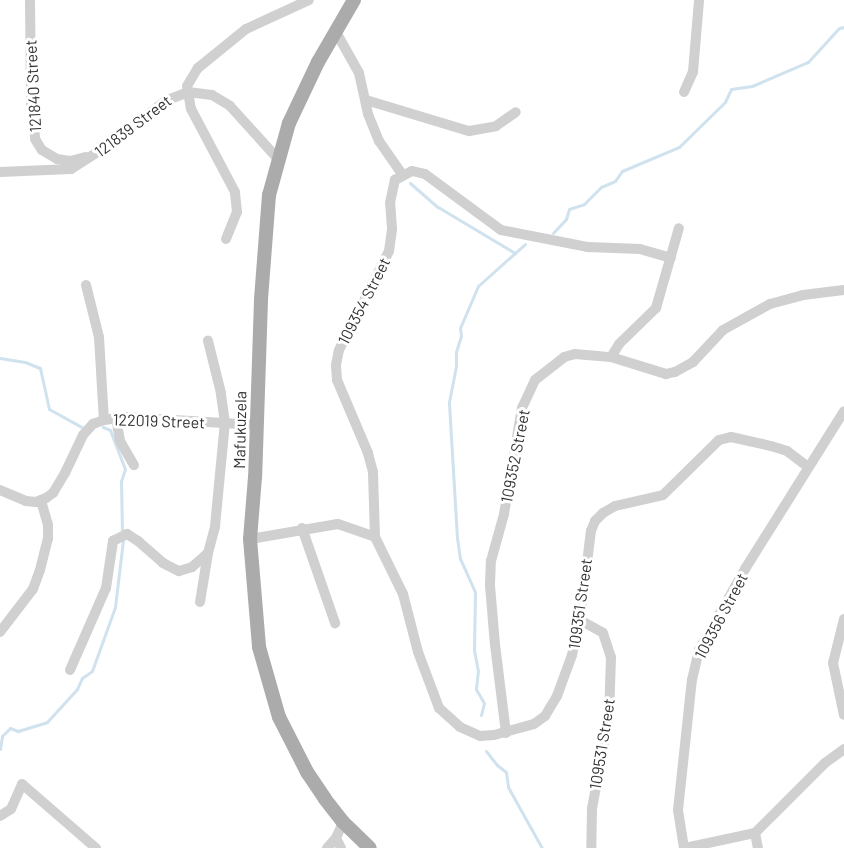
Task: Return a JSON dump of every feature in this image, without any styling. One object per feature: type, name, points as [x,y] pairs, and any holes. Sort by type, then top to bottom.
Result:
[{"type":"main road","name":"Mafukuzela","points":[[353,0],[289,123],[278,159],[265,231],[250,539],[260,647],[270,690],[286,734],[302,764],[343,822],[369,848]]},
{"type":"street","name":"121840 Street","points":[[30,0],[31,104],[35,139],[42,150],[57,159],[70,161],[95,155]]},
{"type":"street","points":[[226,240],[237,212],[235,192],[204,138],[191,109],[188,84],[198,68],[246,29],[309,0]]},
{"type":"street","points":[[684,92],[693,72],[699,0]]},
{"type":"street","points":[[336,32],[359,73],[368,114],[379,141],[402,174],[412,171],[425,174],[501,230],[588,247],[640,249],[671,258]]},
{"type":"street","name":"121839 Street","points":[[0,172],[63,171],[81,165],[165,101],[188,92],[212,96],[230,106],[278,159]]},
{"type":"street","points":[[366,100],[469,131],[496,126],[516,112]]},
{"type":"street","name":"109354 Street","points":[[375,537],[370,462],[337,380],[336,365],[339,350],[389,251],[391,188],[402,174]]},
{"type":"street","points":[[611,357],[619,344],[656,308],[680,228]]},
{"type":"street","points":[[86,285],[99,337],[104,420]]},
{"type":"street","name":"109352 Street","points":[[506,733],[495,645],[491,569],[522,408],[535,380],[564,357],[575,354],[611,357],[666,374],[675,372],[693,362],[723,330],[770,304],[803,295],[844,290]]},
{"type":"street","points":[[200,602],[215,526],[225,423],[221,393],[208,341]]},
{"type":"street","name":"109356 Street","points":[[684,848],[678,810],[696,661],[710,630],[844,411]]},
{"type":"street","points":[[116,418],[120,441],[134,465]]},
{"type":"street","name":"122019 Street","points":[[41,500],[53,493],[83,435],[93,424],[104,420],[116,418],[256,425]]},
{"type":"street","name":"109351 Street","points":[[375,537],[403,594],[418,652],[439,708],[460,728],[480,736],[506,733],[534,724],[544,716],[557,696],[572,656],[580,620],[591,531],[595,521],[603,513],[615,506],[663,495],[719,440],[731,437],[787,451],[808,467]]},
{"type":"street","points":[[0,490],[26,501],[41,500],[48,532],[33,590],[0,632]]},
{"type":"street","points":[[250,539],[302,528],[338,524],[375,537]]},
{"type":"street","points":[[302,528],[335,623]]},
{"type":"street","points":[[70,670],[106,588],[113,541],[127,534],[138,540],[163,563],[179,571],[192,567],[208,553]]},
{"type":"street","points":[[844,619],[833,663],[844,715]]},
{"type":"street","name":"109531 Street","points":[[580,620],[603,633],[611,657],[609,716],[592,809],[591,848]]},
{"type":"street","points":[[684,848],[755,833],[825,763],[844,749]]},
{"type":"street","points":[[0,816],[11,809],[22,784],[96,848]]},
{"type":"street","points":[[327,848],[338,843],[343,822]]},
{"type":"street","points":[[755,833],[758,848]]},
{"type":"waterway","points":[[553,233],[566,219],[569,209],[584,204],[601,187],[615,181],[622,171],[679,147],[725,102],[731,89],[752,86],[808,62],[839,28],[844,27]]},
{"type":"waterway","points":[[410,183],[438,207],[515,253]]},
{"type":"waterway","points":[[481,715],[484,703],[476,689],[478,671],[474,650],[475,592],[460,559],[457,538],[449,402],[456,365],[456,352],[461,336],[460,328],[478,286],[525,244]]},
{"type":"waterway","points":[[0,358],[25,362],[40,368],[49,409],[82,427]]},
{"type":"waterway","points":[[103,427],[110,430],[125,469],[121,481],[122,531]]},
{"type":"waterway","points":[[0,749],[2,736],[10,728],[18,731],[47,722],[77,689],[82,678],[92,671],[115,607],[123,540]]},
{"type":"waterway","points":[[486,751],[506,772],[508,787],[542,848]]}]
